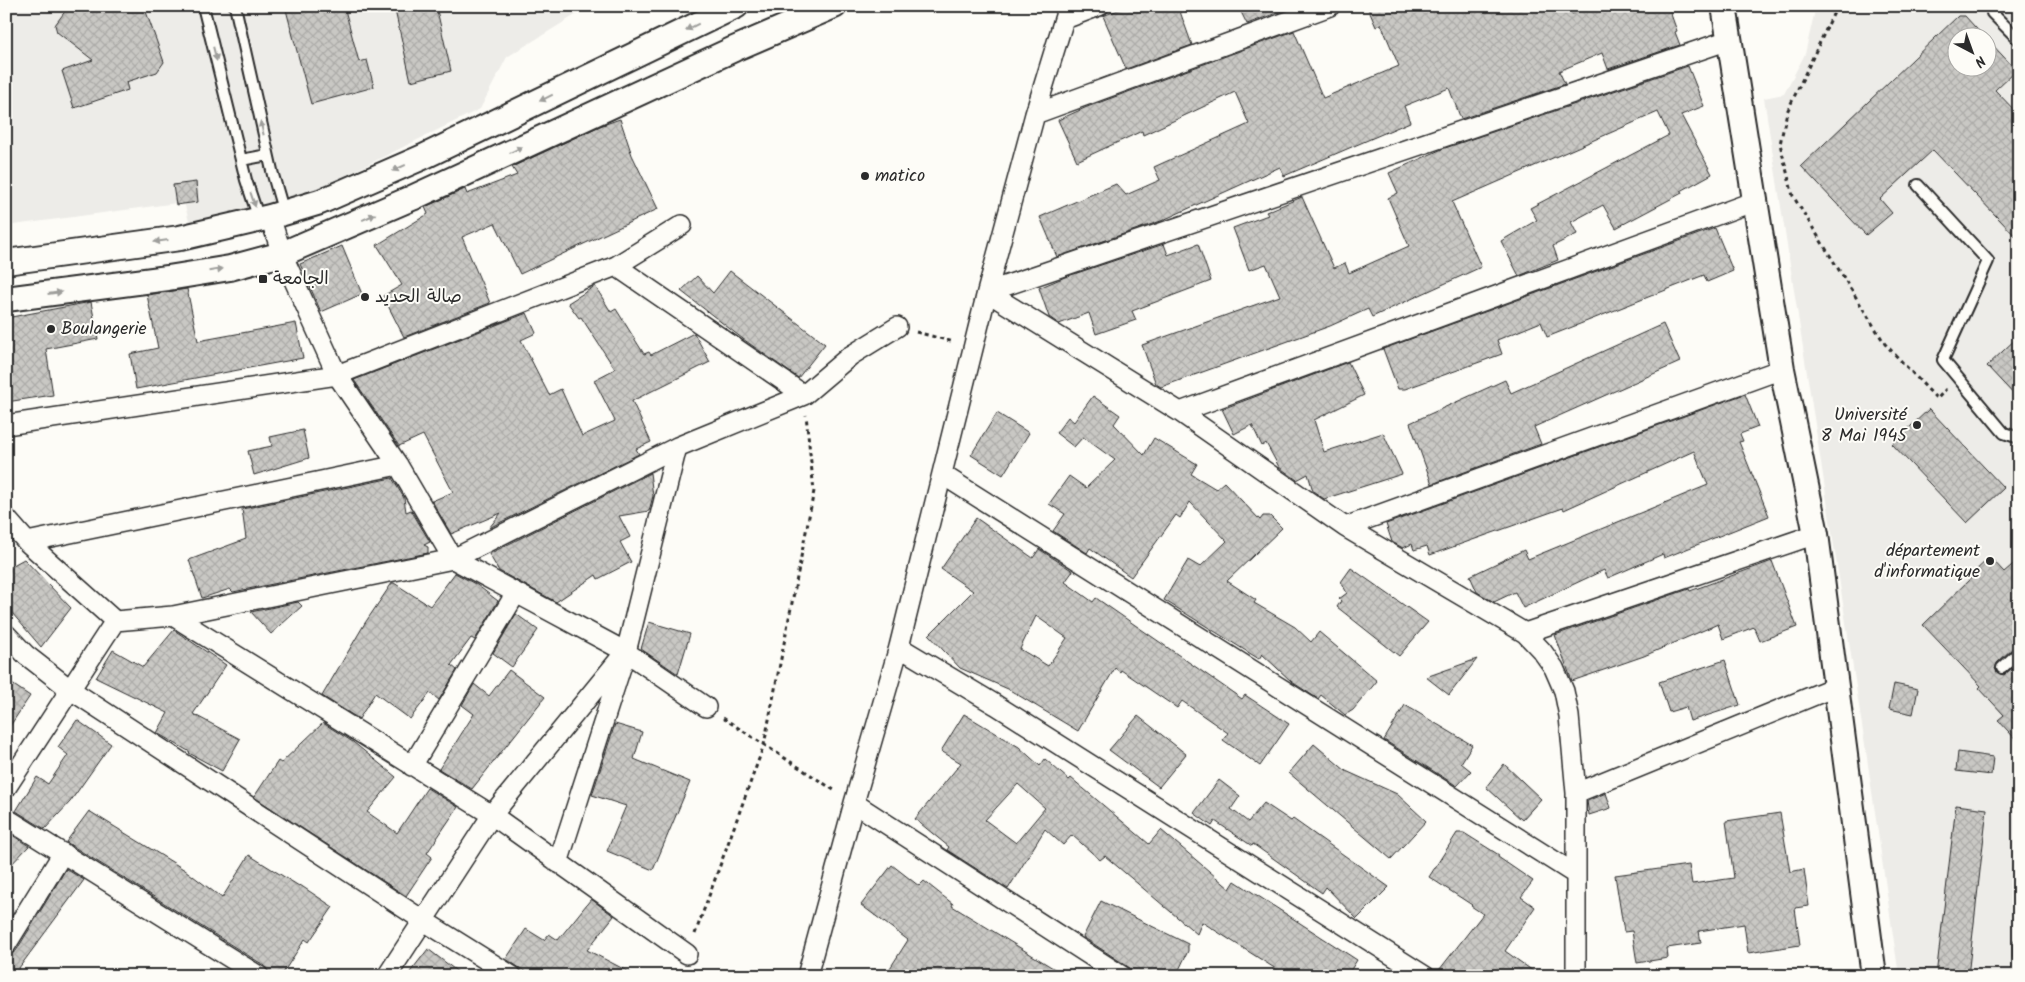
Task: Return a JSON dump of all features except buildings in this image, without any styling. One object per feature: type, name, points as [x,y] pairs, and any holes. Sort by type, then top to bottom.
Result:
[{"type":"street","points":[[6,262],[180,238],[271,217],[320,202],[365,184],[736,6]]},
{"type":"street","points":[[6,299],[230,268],[282,254],[412,198],[734,49],[834,6]]},
{"type":"street","points":[[810,975],[854,803],[899,647],[987,292],[1035,114],[1067,12],[1099,6]]},
{"type":"street","points":[[1035,114],[1330,6]]},
{"type":"street","points":[[1724,6],[1782,369],[1816,534],[1874,976]]},
{"type":"street","points":[[987,292],[1729,40]]},
{"type":"street","points":[[1180,412],[1755,201]]},
{"type":"street","points":[[271,217],[282,254],[337,376],[398,465],[454,559],[626,652],[706,707]]},
{"type":"street","points":[[6,425],[337,376],[616,266],[682,224]]},
{"type":"street","points":[[616,266],[804,395]]},
{"type":"street","points":[[987,292],[1180,412],[1345,527],[1525,633],[1542,651],[1554,668],[1564,691],[1569,716],[1576,793],[1576,976]]},
{"type":"street","points":[[6,518],[27,542],[115,621],[172,616],[454,559],[677,447],[804,395],[850,356],[897,327]]},
{"type":"street","points":[[1345,527],[1782,369]]},
{"type":"street","points":[[558,863],[626,652],[677,447]]},
{"type":"street","points":[[27,542],[398,465]]},
{"type":"street","points":[[943,475],[1575,874]]},
{"type":"street","points":[[1525,633],[1816,534]]},
{"type":"street","points":[[412,766],[516,593]]},
{"type":"street","points":[[172,616],[492,816],[687,954]]},
{"type":"street","points":[[6,788],[115,621]]},
{"type":"street","points":[[6,634],[26,655],[71,690],[424,922],[512,976]]},
{"type":"street","points":[[899,647],[996,705],[1425,976]]},
{"type":"street","points":[[387,976],[492,816],[626,652]]},
{"type":"street","points":[[1576,793],[1837,686]]},
{"type":"street","points":[[854,803],[1122,976]]},
{"type":"street","points":[[6,818],[259,976]]},
{"type":"street","points":[[6,944],[62,853]]},
{"type":"lane","points":[[203,6],[241,160],[271,217]]},
{"type":"lane","points":[[234,6],[268,155],[271,217]]},
{"type":"lane","points":[[1992,13],[2019,40]]},
{"type":"lane","points":[[241,160],[268,155]]},
{"type":"lane","points":[[1918,185],[1988,261],[1943,360],[2004,433],[2019,438]]},
{"type":"lane","points":[[2002,668],[2019,652]]},
{"type":"lane","points":[[2019,945],[2019,956]]},
{"type":"path","points":[[1837,6],[1787,112],[1780,144],[1793,196],[1885,344],[1937,399],[1958,377]]},
{"type":"path","points":[[897,327],[974,348]]},
{"type":"path","points":[[687,954],[764,745],[814,491],[804,395]]},
{"type":"path","points":[[706,707],[854,803]]},
{"type":"shaded area","points":[[6,6],[590,6],[507,57],[480,109],[300,198],[190,225],[184,202],[6,226]]},
{"type":"shaded area","name":"Université 8 Mai 1945","points":[[1816,6],[2019,6],[2019,976],[1899,976],[1866,751],[1764,98],[1784,94],[1805,54]]},
{"type":"place","name":"matico","points":[[865,176]]},
{"type":"place","name":"الجامعة","points":[[263,279]]},
{"type":"place","name":"صالة الحديد","points":[[365,297]]},
{"type":"place","name":"Boulangerie","points":[[51,329]]},
{"type":"place","name":"Université 8 Mai 1945","points":[[1917,425]]},
{"type":"place","name":"département d'informatique","points":[[1990,561]]}]
